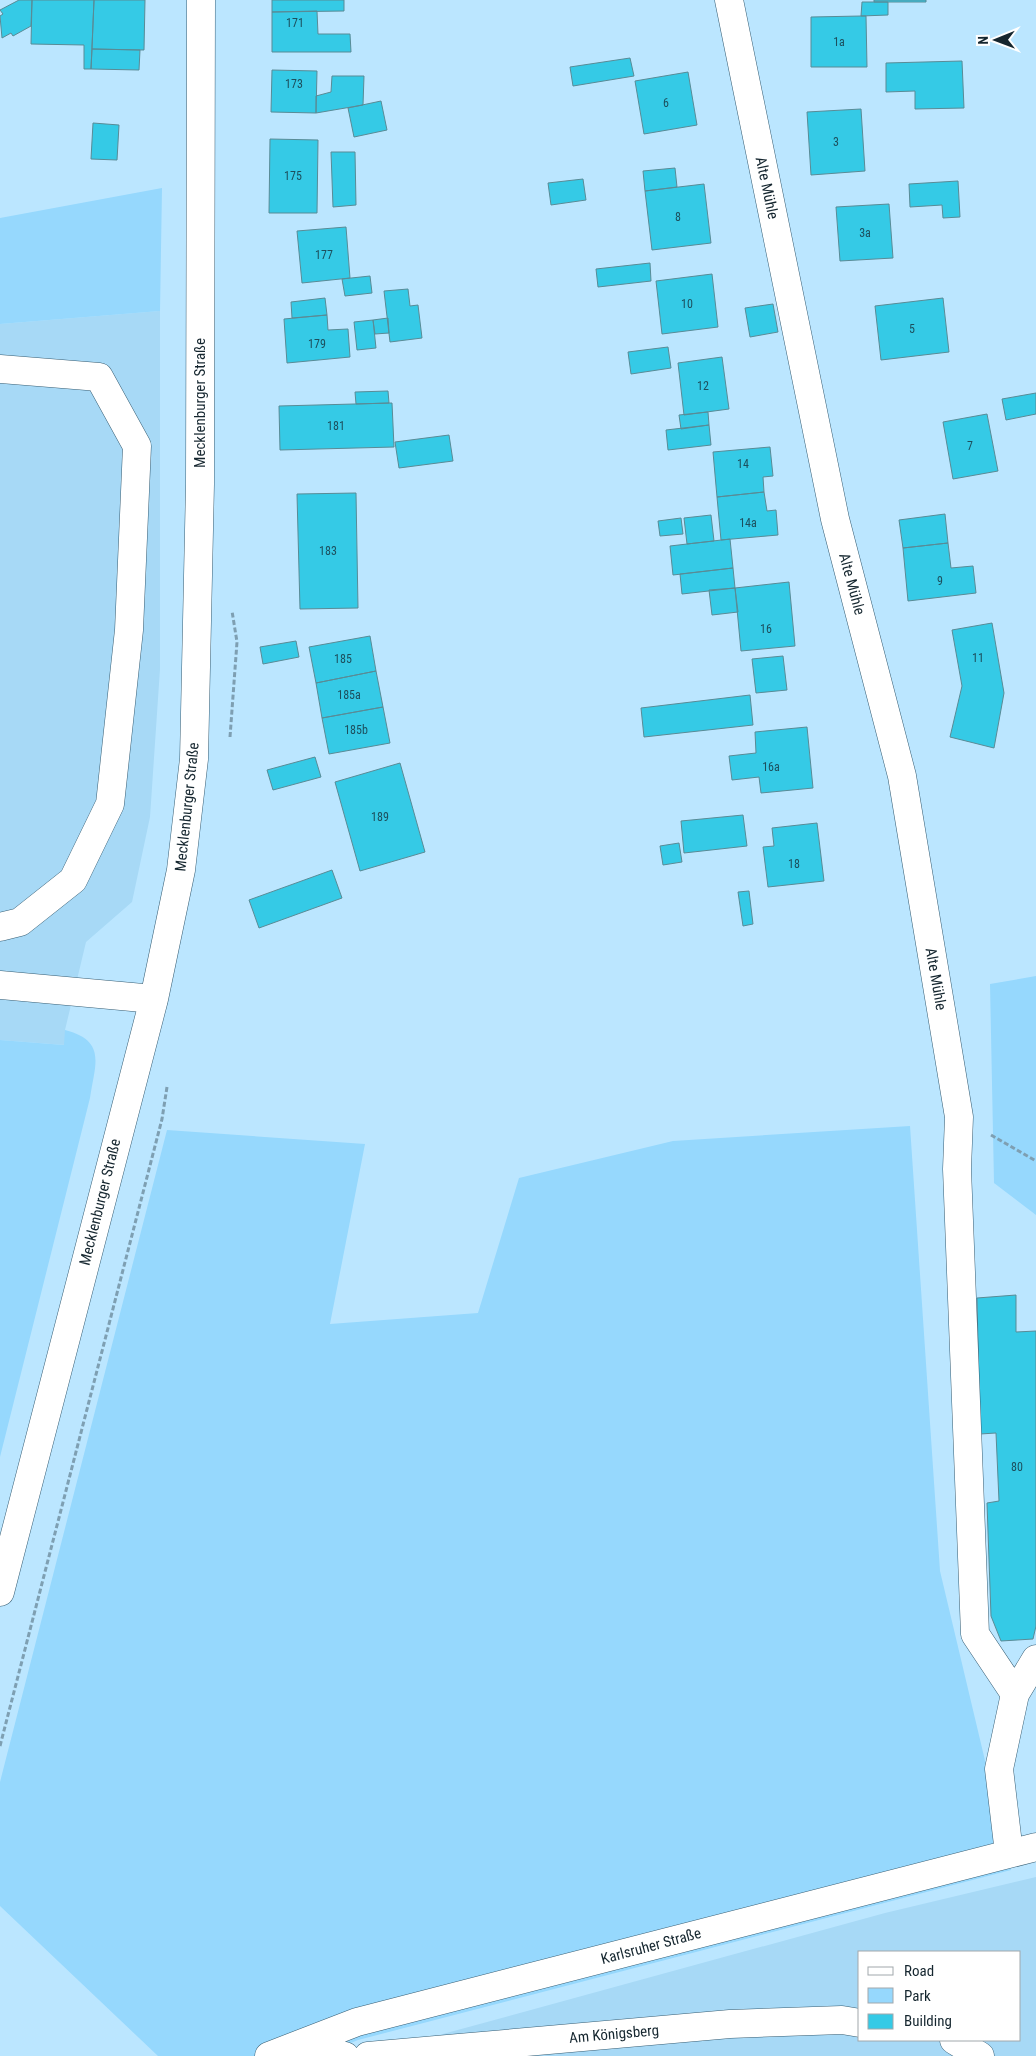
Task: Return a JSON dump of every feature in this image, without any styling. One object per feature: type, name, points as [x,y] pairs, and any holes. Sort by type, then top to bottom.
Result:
[{"type":"street","name":"Mecklenburger Straße","points":[[0,1592],[154,999],[181,870],[194,759],[200,484],[201,0]]},
{"type":"street","name":"Alte Mühle","points":[[729,0],[835,519],[902,776],[960,1117],[957,1169],[974,1634],[1015,1694]]},
{"type":"street","points":[[0,369],[99,377],[137,446],[129,630],[110,804],[73,880],[20,922],[0,927]]},
{"type":"street","points":[[0,985],[154,999]]},
{"type":"street","points":[[1009,1853],[998,1769],[1015,1694],[1036,1659]]},
{"type":"street","name":"Karlsruher Straße","points":[[269,2056],[357,2022],[1036,1847]]},
{"type":"street","name":"Am Königsberg","points":[[368,2056],[730,2024],[842,2020],[858,2023]]},
{"type":"street","points":[[956,2041],[980,2056]]},
{"type":"street","points":[[300,2044],[346,2056]]},
{"type":"path","points":[[993,1136],[1036,1161]]},
{"type":"shaded area","points":[[160,311],[160,669],[150,817],[132,902],[86,942],[65,1030],[65,1045],[0,1040],[0,324]]},
{"type":"shaded area","points":[[1036,1877],[1036,2056],[409,2056],[410,2043],[885,1913]]},
{"type":"green space","points":[[162,188],[160,311],[0,324],[0,218]]},
{"type":"green space","points":[[1036,976],[1036,1215],[994,1183],[990,984]]},
{"type":"green space","points":[[65,1030],[87,1040],[93,1047],[95,1055],[94,1075],[90,1098],[0,1457],[0,1040],[64,1045]]},
{"type":"green space","points":[[910,1126],[940,1571],[1011,1870],[358,2040],[318,2056],[158,2056],[0,1906],[0,1782],[167,1130],[365,1144],[330,1324],[478,1313],[519,1178],[673,1141]]},
{"type":"building","points":[[19,0],[32,0],[31,26],[13,36],[11,33],[2,38],[0,16],[3,14],[0,10]]},
{"type":"building","points":[[32,0],[94,0],[91,69],[84,69],[84,45],[31,44]]},
{"type":"building","points":[[94,0],[145,0],[144,50],[92,49]]},
{"type":"building","points":[[272,0],[344,0],[344,11],[272,12]]},
{"type":"building","points":[[874,0],[926,0],[926,2],[874,2]]},
{"type":"building","points":[[862,2],[888,2],[888,15],[861,16]]},
{"type":"building","points":[[317,11],[318,34],[350,34],[351,52],[272,52],[272,12]]},
{"type":"building","points":[[866,16],[867,67],[811,67],[811,17]]},
{"type":"building","points":[[92,49],[140,50],[139,70],[91,69]]},
{"type":"building","points":[[630,58],[634,76],[573,86],[570,67]]},
{"type":"building","points":[[962,61],[964,108],[915,109],[915,91],[886,92],[886,63]]},
{"type":"building","points":[[272,70],[317,71],[316,113],[271,112]]},
{"type":"building","points":[[688,72],[697,125],[644,134],[635,81]]},
{"type":"building","points":[[332,76],[364,76],[363,105],[316,113],[316,96],[331,92]]},
{"type":"building","points":[[381,101],[387,130],[354,137],[348,108]]},
{"type":"building","points":[[861,109],[865,171],[811,175],[807,112]]},
{"type":"building","points":[[93,123],[119,125],[117,160],[91,159]]},
{"type":"building","points":[[270,139],[318,140],[317,213],[269,213]]},
{"type":"building","points":[[331,152],[355,152],[356,205],[333,207]]},
{"type":"building","points":[[675,168],[677,187],[645,191],[643,171]]},
{"type":"building","points":[[583,179],[586,200],[551,205],[548,183]]},
{"type":"building","points":[[958,181],[960,217],[943,218],[942,205],[910,207],[909,184]]},
{"type":"building","points":[[704,184],[711,243],[652,250],[645,191]]},
{"type":"building","points":[[889,204],[893,258],[840,261],[836,207]]},
{"type":"building","points":[[346,227],[350,278],[302,283],[297,231]]},
{"type":"building","points":[[650,263],[651,281],[598,287],[596,269]]},
{"type":"building","points":[[712,274],[718,327],[662,334],[656,281]]},
{"type":"building","points":[[370,276],[372,293],[345,296],[342,279]]},
{"type":"building","points":[[408,289],[410,306],[418,305],[422,338],[390,342],[384,291]]},
{"type":"building","points":[[325,298],[327,315],[292,318],[291,302]]},
{"type":"building","points":[[943,298],[949,352],[881,360],[875,306]]},
{"type":"building","points":[[773,304],[778,332],[750,337],[745,308]]},
{"type":"building","points":[[327,315],[328,330],[348,329],[350,357],[287,363],[284,319]]},
{"type":"building","points":[[388,318],[389,333],[375,334],[373,320]]},
{"type":"building","points":[[373,320],[376,348],[357,350],[354,322]]},
{"type":"building","points":[[668,347],[671,368],[631,374],[628,352]]},
{"type":"building","points":[[722,357],[729,409],[684,415],[678,363]]},
{"type":"building","points":[[388,391],[389,403],[356,404],[355,392]]},
{"type":"building","points":[[1036,393],[1036,414],[1006,420],[1002,399]]},
{"type":"building","points":[[392,403],[394,447],[280,450],[279,406]]},
{"type":"building","points":[[708,412],[709,425],[681,429],[679,415]]},
{"type":"building","points":[[987,414],[998,471],[953,479],[943,422]]},
{"type":"building","points":[[709,425],[711,445],[668,450],[666,430]]},
{"type":"building","points":[[449,435],[453,461],[399,468],[395,442]]},
{"type":"building","points":[[770,447],[773,476],[763,477],[764,492],[717,497],[713,452]]},
{"type":"building","points":[[764,492],[767,511],[776,510],[778,535],[721,540],[717,497]]},
{"type":"building","points":[[356,493],[358,608],[300,609],[297,494]]},
{"type":"building","points":[[945,514],[948,543],[903,548],[899,520]]},
{"type":"building","points":[[711,515],[714,541],[687,544],[684,518]]},
{"type":"building","points":[[681,518],[683,534],[660,536],[658,521]]},
{"type":"building","points":[[730,539],[733,568],[673,575],[670,546]]},
{"type":"building","points":[[948,543],[951,568],[973,566],[976,593],[908,601],[903,548]]},
{"type":"building","points":[[733,568],[735,588],[682,594],[680,574]]},
{"type":"building","points":[[789,582],[795,646],[741,651],[735,588]]},
{"type":"building","points":[[735,588],[738,612],[712,615],[709,590]]},
{"type":"building","points":[[992,623],[1004,693],[994,748],[950,737],[962,686],[952,630]]},
{"type":"building","points":[[370,636],[376,671],[316,683],[309,647]]},
{"type":"building","points":[[296,641],[299,657],[263,664],[260,647]]},
{"type":"building","points":[[783,656],[787,690],[756,693],[752,659]]},
{"type":"building","points":[[376,671],[383,707],[322,718],[316,683]]},
{"type":"building","points":[[750,695],[753,725],[644,737],[641,708]]},
{"type":"building","points":[[383,707],[390,743],[329,754],[322,718]]},
{"type":"building","points":[[807,727],[813,788],[761,793],[759,777],[732,780],[729,756],[756,753],[755,732]]},
{"type":"building","points":[[315,757],[321,777],[273,790],[267,770]]},
{"type":"building","points":[[400,763],[425,852],[360,871],[335,782]]},
{"type":"building","points":[[743,815],[747,846],[684,853],[681,821]]},
{"type":"building","points":[[817,823],[824,881],[768,887],[763,847],[774,846],[772,828]]},
{"type":"building","points":[[679,843],[682,862],[663,865],[660,846]]},
{"type":"building","points":[[332,870],[342,898],[259,928],[249,900]]},
{"type":"building","points":[[749,891],[753,924],[743,926],[738,892]]},
{"type":"building","points":[[1016,1295],[1016,1332],[1036,1331],[1036,1626],[1033,1639],[1001,1641],[991,1616],[987,1503],[999,1501],[996,1433],[980,1434],[977,1298]]}]
